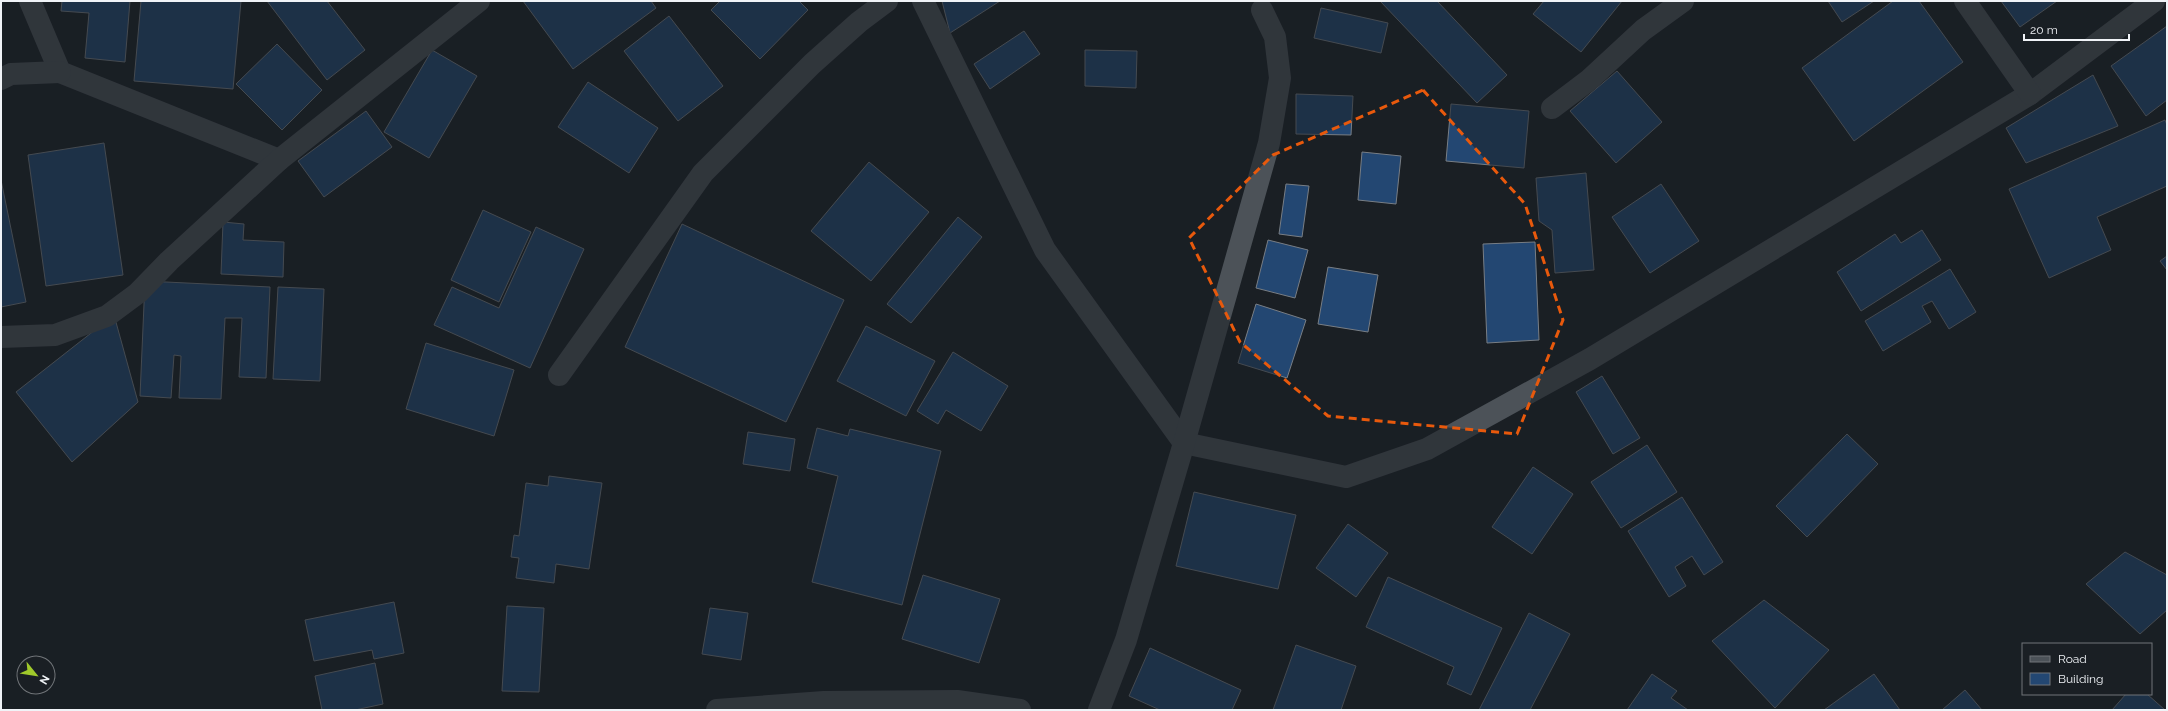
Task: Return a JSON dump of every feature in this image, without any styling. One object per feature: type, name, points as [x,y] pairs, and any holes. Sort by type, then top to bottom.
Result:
[{"type":"street","points":[[30,1],[60,72]]},
{"type":"street","points":[[1,337],[54,335],[107,316],[138,293],[169,261],[279,160],[479,1]]},
{"type":"street","points":[[559,375],[702,173],[812,64],[859,22],[887,1]]},
{"type":"street","points":[[923,1],[1045,250],[1184,443],[1346,477],[1427,449],[1590,359],[2030,94],[2154,1]]},
{"type":"street","points":[[1552,108],[1589,80],[1643,30],[1683,1]]},
{"type":"street","points":[[1965,1],[2030,94]]},
{"type":"street","points":[[1100,710],[1126,640],[1184,443],[1270,136],[1280,78],[1275,36],[1261,4]]},
{"type":"street","points":[[1,79],[11,74],[60,72],[279,160]]},
{"type":"street","points":[[717,710],[824,702],[957,701],[1020,710]]},
{"type":"highlighted area","points":[[1423,90],[1525,204],[1563,320],[1517,434],[1328,416],[1240,342],[1189,238],[1273,155]]},
{"type":"building","points":[[62,1],[130,1],[125,62],[85,58],[89,13],[61,11]]},
{"type":"building","points":[[141,1],[241,1],[233,89],[134,81]]},
{"type":"building","points":[[267,1],[327,1],[365,50],[327,80]]},
{"type":"building","points":[[523,1],[651,1],[656,8],[573,69]]},
{"type":"building","points":[[720,1],[799,1],[808,10],[760,59],[711,10]]},
{"type":"building","points":[[942,1],[1000,1],[950,33]]},
{"type":"building","points":[[1380,1],[1437,1],[1507,75],[1477,103]]},
{"type":"building","points":[[1544,1],[1622,1],[1581,52],[1533,14]]},
{"type":"building","points":[[1828,1],[1874,1],[1842,22]]},
{"type":"building","points":[[1893,1],[1919,1],[1963,62],[1854,141],[1802,68]]},
{"type":"building","points":[[2001,1],[2057,1],[2020,27]]},
{"type":"building","points":[[1321,8],[1388,23],[1381,53],[1314,38]]},
{"type":"building","points":[[669,16],[723,86],[678,121],[624,51]]},
{"type":"building","points":[[2167,26],[2167,100],[2146,116],[2111,66]]},
{"type":"building","points":[[1024,31],[1040,54],[990,89],[974,64]]},
{"type":"building","points":[[277,44],[322,90],[282,130],[236,84]]},
{"type":"building","points":[[432,50],[477,76],[429,158],[384,132]]},
{"type":"building","points":[[1085,50],[1137,51],[1136,88],[1085,86]]},
{"type":"building","points":[[1617,71],[1662,122],[1616,163],[1570,111]]},
{"type":"building","points":[[2093,75],[2118,126],[2026,163],[2006,128]]},
{"type":"building","points":[[588,82],[658,128],[629,173],[558,127]]},
{"type":"building","points":[[1296,94],[1353,96],[1351,135],[1296,134]]},
{"type":"building","points":[[1451,104],[1529,111],[1524,168],[1446,161]]},
{"type":"building","points":[[366,111],[392,147],[324,197],[298,161]]},
{"type":"building","points":[[2165,120],[2167,125],[2167,186],[2097,217],[2111,250],[2049,278],[2009,189]]},
{"type":"building","points":[[104,143],[123,275],[46,286],[28,155]]},
{"type":"building","points":[[1362,152],[1401,156],[1396,204],[1358,200]]},
{"type":"building","points":[[869,162],[929,212],[871,281],[811,231]]},
{"type":"building","points":[[1586,173],[1594,270],[1555,273],[1552,230],[1539,221],[1536,178]]},
{"type":"building","points":[[1,180],[26,302],[1,307]]},
{"type":"building","points":[[1286,184],[1309,186],[1302,237],[1279,234]]},
{"type":"building","points":[[1661,184],[1699,241],[1650,273],[1612,217]]},
{"type":"building","points":[[483,210],[531,232],[499,302],[451,280]]},
{"type":"building","points":[[958,217],[982,237],[911,323],[887,304]]},
{"type":"building","points":[[223,222],[244,224],[243,240],[284,242],[283,277],[221,274]]},
{"type":"building","points":[[682,224],[844,300],[786,422],[625,347]]},
{"type":"building","points":[[536,227],[584,249],[530,368],[434,325],[452,287],[499,308]]},
{"type":"building","points":[[1922,230],[1941,260],[1861,311],[1837,272],[1895,234],[1901,243]]},
{"type":"building","points":[[1268,240],[1308,250],[1295,298],[1256,288]]},
{"type":"building","points":[[1535,242],[1539,340],[1487,343],[1483,244]]},
{"type":"building","points":[[2167,256],[2167,270],[2160,261]]},
{"type":"building","points":[[1328,267],[1378,275],[1368,332],[1318,324]]},
{"type":"building","points":[[1950,269],[1976,312],[1949,329],[1932,301],[1922,306],[1931,322],[1883,351],[1865,321]]},
{"type":"building","points":[[145,281],[270,287],[266,378],[239,377],[242,318],[225,318],[221,399],[179,398],[181,356],[174,355],[171,398],[140,396]]},
{"type":"building","points":[[278,287],[324,289],[320,381],[273,379]]},
{"type":"building","points":[[1256,304],[1306,320],[1287,378],[1238,363]]},
{"type":"building","points":[[114,315],[138,402],[72,462],[16,392]]},
{"type":"building","points":[[866,326],[935,361],[906,416],[837,381]]},
{"type":"building","points":[[426,343],[514,370],[494,436],[406,409]]},
{"type":"building","points":[[953,352],[1008,386],[981,431],[946,410],[938,424],[917,411]]},
{"type":"building","points":[[1602,376],[1640,438],[1613,454],[1576,392]]},
{"type":"building","points":[[817,428],[848,436],[850,429],[941,451],[902,605],[812,582],[838,476],[807,468]]},
{"type":"building","points":[[748,432],[795,439],[790,471],[743,464]]},
{"type":"building","points":[[1847,434],[1878,464],[1807,537],[1776,506]]},
{"type":"building","points":[[1647,445],[1677,492],[1621,528],[1591,482]]},
{"type":"building","points":[[1533,467],[1573,494],[1532,554],[1492,527]]},
{"type":"building","points":[[549,476],[602,483],[589,569],[556,564],[554,583],[516,578],[519,558],[511,557],[514,535],[519,536],[526,483],[548,486]]},
{"type":"building","points":[[1194,492],[1296,515],[1278,589],[1176,566]]},
{"type":"building","points":[[1682,497],[1723,562],[1704,575],[1692,556],[1675,567],[1686,586],[1669,597],[1628,531]]},
{"type":"building","points":[[1348,524],[1388,553],[1356,597],[1316,568]]},
{"type":"building","points":[[2125,552],[2167,575],[2167,610],[2140,634],[2086,584]]},
{"type":"building","points":[[923,575],[1000,599],[979,663],[902,639]]},
{"type":"building","points":[[1388,577],[1502,628],[1471,695],[1447,684],[1454,667],[1366,627]]},
{"type":"building","points":[[1764,600],[1829,650],[1775,708],[1712,641]]},
{"type":"building","points":[[394,602],[404,653],[374,659],[372,650],[314,661],[305,620]]},
{"type":"building","points":[[507,606],[544,608],[539,692],[502,691]]},
{"type":"building","points":[[710,608],[748,613],[741,660],[702,654]]},
{"type":"building","points":[[1529,613],[1570,634],[1530,710],[1479,710]]},
{"type":"building","points":[[1296,645],[1356,666],[1341,710],[1273,710]]},
{"type":"building","points":[[1150,648],[1241,690],[1232,710],[1160,710],[1129,696]]},
{"type":"building","points":[[375,663],[383,704],[355,710],[322,710],[315,676]]},
{"type":"building","points":[[1652,674],[1677,691],[1671,698],[1688,710],[1627,710]]},
{"type":"building","points":[[1874,674],[1900,710],[1824,710]]},
{"type":"building","points":[[1965,690],[1982,710],[1942,710]]},
{"type":"building","points":[[2125,695],[2148,695],[2165,710],[2112,710]]}]
